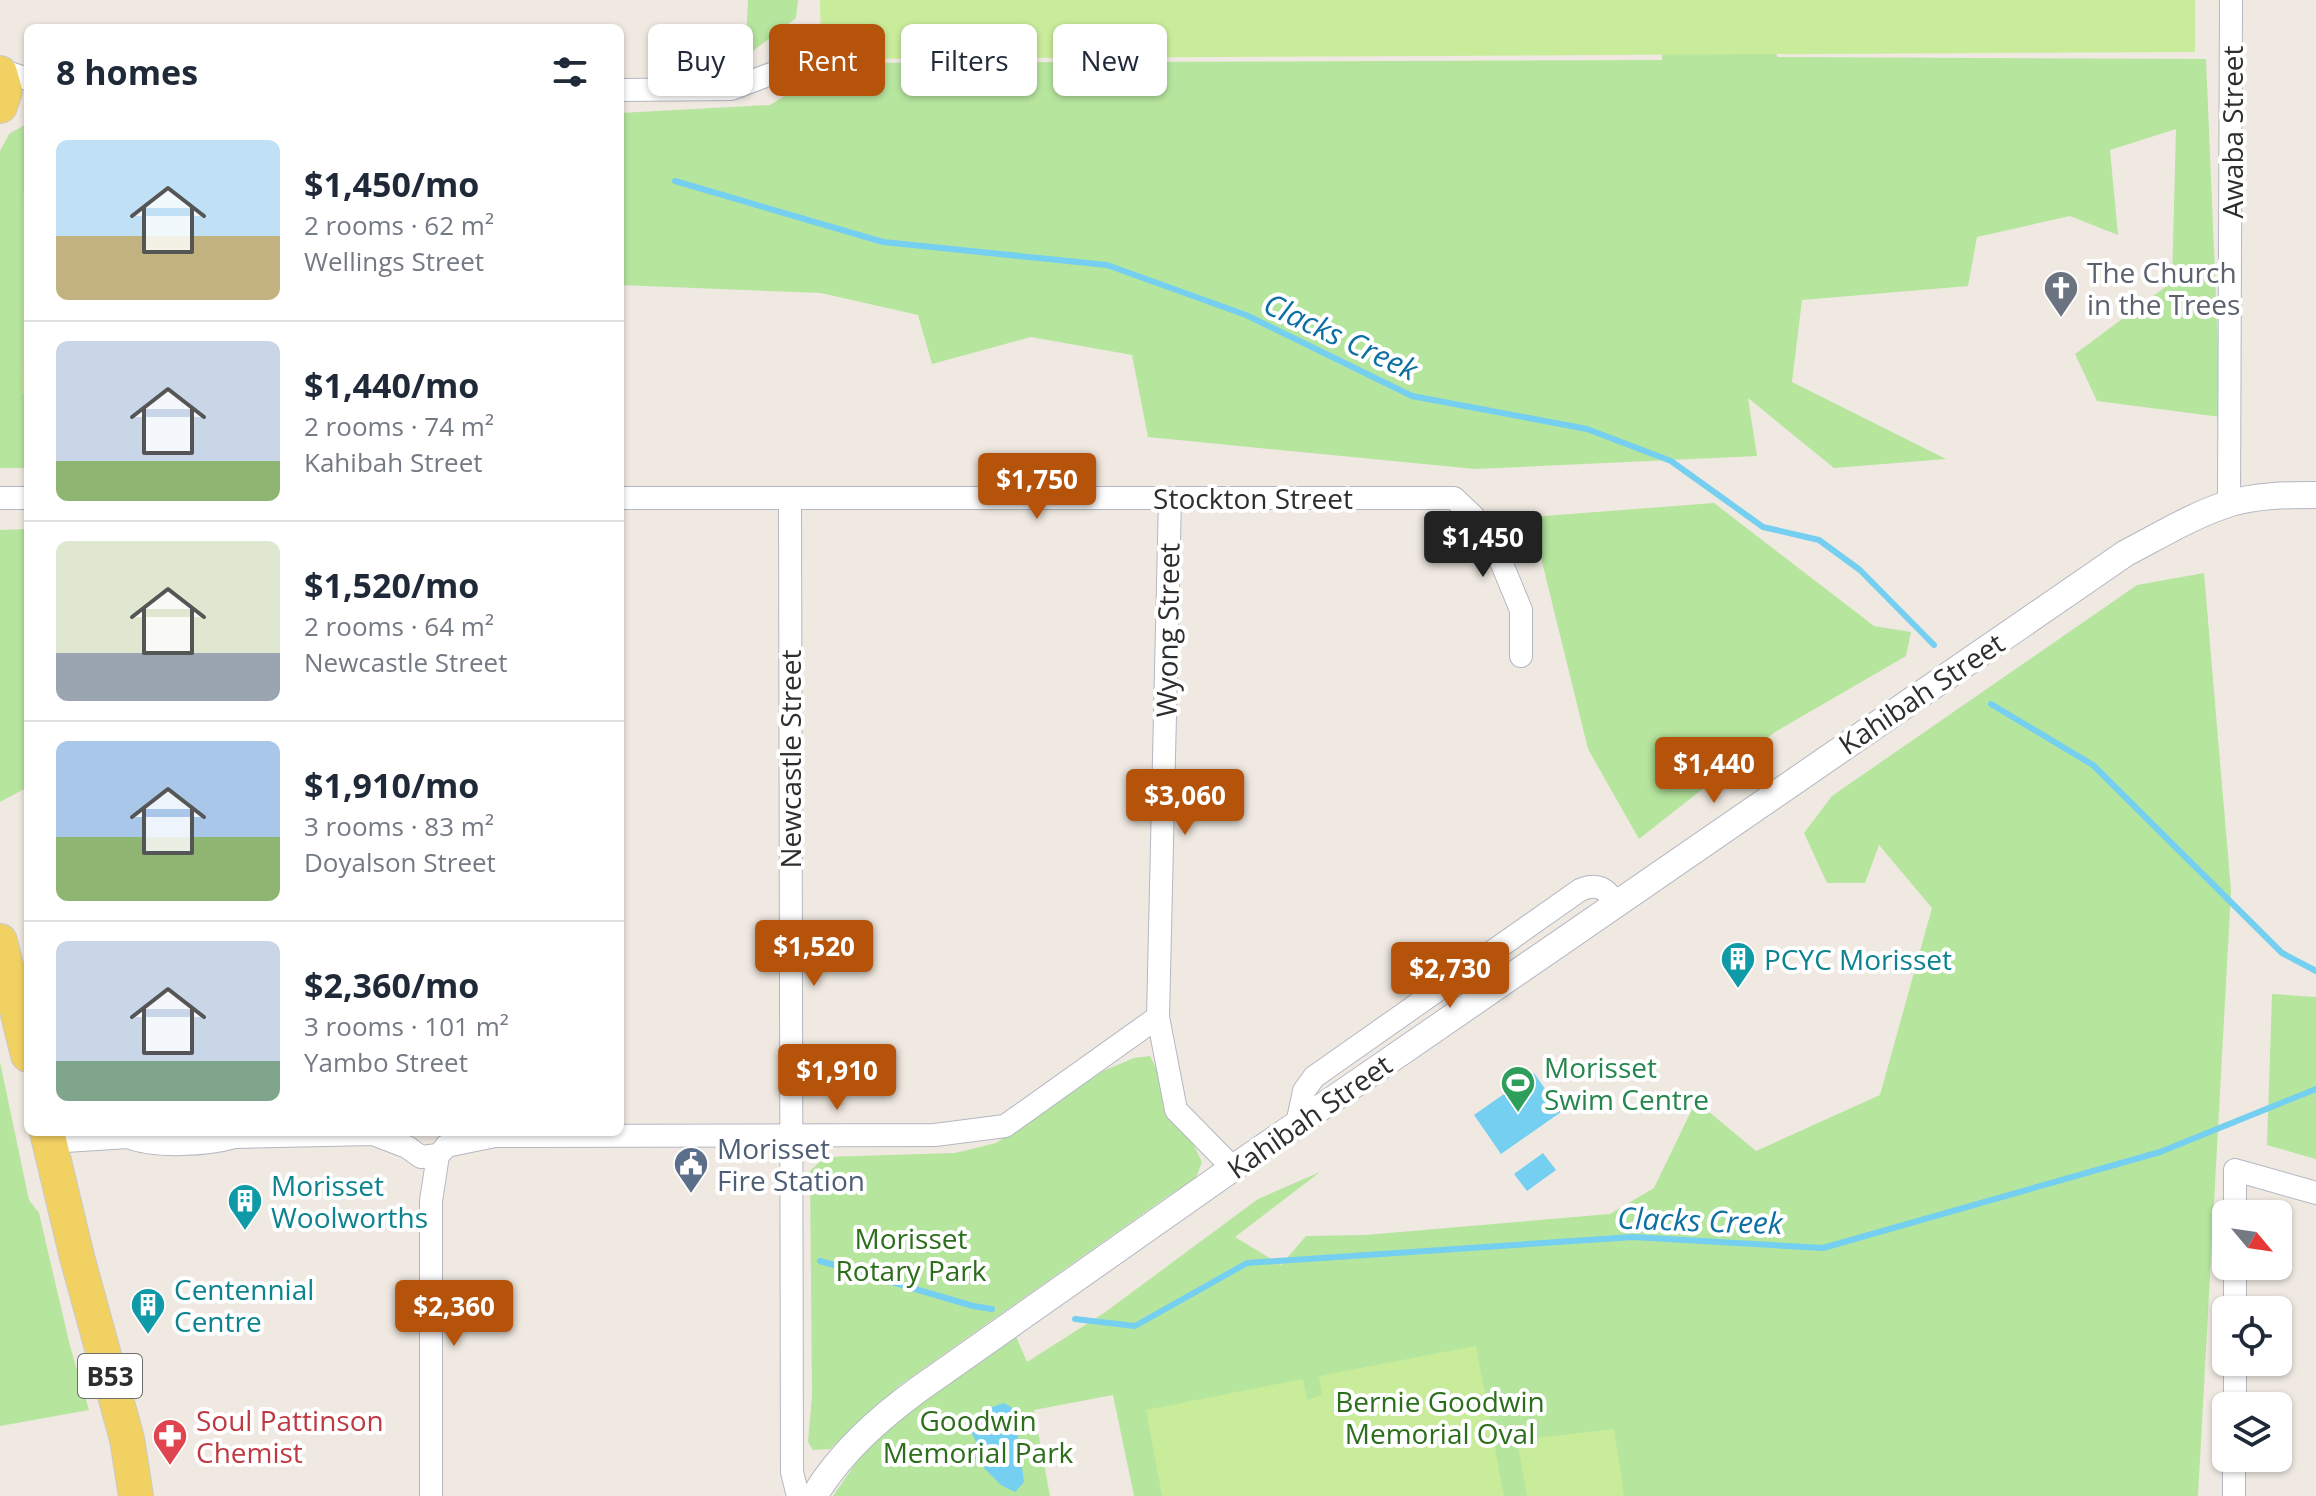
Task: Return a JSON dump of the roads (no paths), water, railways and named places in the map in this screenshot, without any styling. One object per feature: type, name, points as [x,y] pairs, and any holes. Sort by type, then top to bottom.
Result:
[{"type":"main road","points":[[0,941],[24,1039]]},
{"type":"main road","name":"B53","points":[[49,1137],[77,1257],[127,1439],[136,1496]]},
{"type":"main road","name":"B53","points":[[77,1257],[89,1347],[129,1496]]},
{"type":"street","name":"Awaba Street","points":[[2229,503],[2231,0]]},
{"type":"street","points":[[624,90],[731,89],[769,75]]},
{"type":"street","points":[[6,90],[24,81]]},
{"type":"street","points":[[2229,503],[2316,495]]},
{"type":"street","points":[[0,498],[24,498]]},
{"type":"street","name":"Stockton Street","points":[[624,498],[1454,498],[1473,516],[1495,547],[1521,610],[1521,656]]},
{"type":"street","name":"Newcastle Street","points":[[790,498],[792,1472],[797,1492],[803,1496]]},
{"type":"street","name":"Wyong Street","points":[[1170,498],[1158,1017],[1176,1110],[1233,1168]]},
{"type":"street","name":"Kahibah Street","points":[[814,1496],[842,1457],[890,1410],[1233,1168],[2126,553],[2229,503]]},
{"type":"street","points":[[624,1134],[935,1135],[1005,1126],[1158,1017]]},
{"type":"street","points":[[49,1137],[77,1136]]},
{"type":"street","points":[[135,1136],[142,1143],[213,1143],[226,1136]]},
{"type":"street","points":[[389,1136],[426,1145],[476,1136]]},
{"type":"street","points":[[426,1145],[431,1201],[431,1496]]},
{"type":"street","points":[[2235,1200],[2235,1170],[2316,1193]]},
{"type":"street","points":[[2234,1472],[2234,1496]]},
{"type":"water","name":"Morisset Swim Centre","points":[[1534,1073],[1561,1112],[1501,1154],[1474,1115]]},
{"type":"water","points":[[1543,1153],[1556,1170],[1527,1191],[1514,1174]]},
{"type":"water","points":[[1004,1403],[1014,1409],[1024,1482],[1015,1492],[1001,1485],[975,1459],[978,1446],[968,1425],[986,1409]]},
{"type":"waterway","name":"Clacks Creek","points":[[675,181],[883,242],[1107,265],[1246,315],[1412,396],[1587,429],[1671,461],[1763,527],[1819,540],[1860,570],[1934,645]]},
{"type":"waterway","name":"Clacks Creek","points":[[1991,704],[2093,765],[2282,953],[2316,971]]},
{"type":"waterway","name":"Clacks Creek","points":[[1075,1319],[1135,1326],[1247,1263],[1633,1237],[1823,1248],[2160,1152],[2316,1089]]},
{"type":"waterway","name":"Clacks Creek","points":[[820,1261],[992,1309]]},
{"type":"place","name":"The Church in the Trees","points":[[2061,319]]},
{"type":"place","name":"PCYC Morisset","points":[[1738,990]]},
{"type":"place","name":"Morisset Swim Centre","points":[[1518,1114]]},
{"type":"place","name":"Morisset Fire Station","points":[[691,1195]]},
{"type":"place","name":"Morisset Woolworths","points":[[245,1232]]},
{"type":"place","name":"Centennial Centre","points":[[148,1336]]},
{"type":"place","name":"Soul Pattinson Chemist","points":[[170,1467]]},
{"type":"park label","name":"Morisset Rotary Park","points":[[911,1254]]},
{"type":"park label","name":"Bernie Goodwin Memorial Oval","points":[[1440,1417]]},
{"type":"park label","name":"Goodwin Memorial Park","points":[[978,1436]]}]
